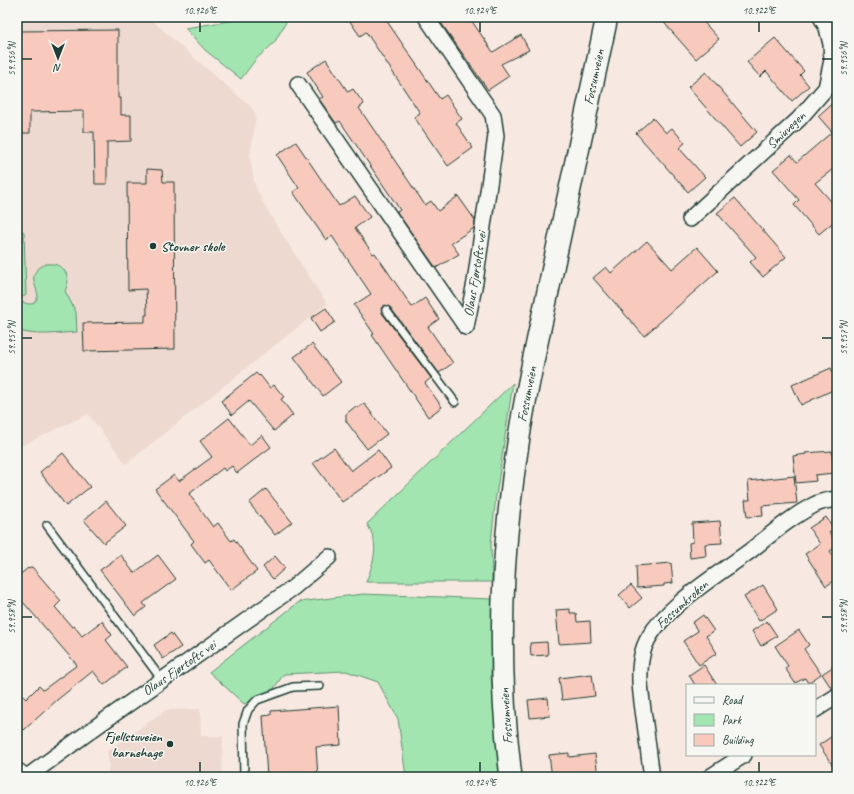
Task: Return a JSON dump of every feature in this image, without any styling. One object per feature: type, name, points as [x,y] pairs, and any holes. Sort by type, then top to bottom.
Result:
[{"type":"street","name":"Olaus Fjørtofts vei","points":[[298,84],[466,327],[475,282],[496,136],[493,115],[426,17]]},
{"type":"street","name":"Fossumveien","points":[[511,777],[505,699],[503,624],[504,570],[513,476],[524,406],[607,17]]},
{"type":"street","name":"Smiuvegen","points":[[690,219],[799,119],[826,88],[832,60],[832,44],[827,28],[821,17]]},
{"type":"street","name":"Fossumkroken","points":[[652,777],[640,672],[641,659],[647,640],[661,621],[676,606],[722,571],[802,512],[825,500],[837,499]]},
{"type":"street","name":"Olaus Fjørtofts vei","points":[[27,777],[294,587],[329,556]]},
{"type":"street","points":[[816,709],[837,696]]},
{"type":"street","points":[[710,777],[742,756]]},
{"type":"street","points":[[17,774],[21,777]]},
{"type":"lane","points":[[386,310],[455,402]]},
{"type":"lane","points":[[47,525],[162,680]]},
{"type":"lane","points":[[244,777],[242,724],[248,710],[257,700],[293,688],[320,686]]},
{"type":"shaded area","name":"Stovner skole","points":[[17,17],[149,17],[249,105],[256,115],[250,157],[254,181],[259,195],[275,223],[327,304],[126,464],[88,414],[17,448]]},
{"type":"shaded area","name":"Fjellstuveien barnehage","points":[[200,709],[201,736],[223,736],[222,777],[107,777],[109,764],[107,751],[166,710]]},
{"type":"green space","points":[[244,17],[289,17],[274,43],[256,59],[241,79],[205,50],[185,28],[242,19]]},
{"type":"green space","points":[[17,229],[21,229],[24,232],[26,295],[23,297],[17,297]]},
{"type":"green space","points":[[46,264],[57,265],[65,271],[67,275],[68,280],[65,291],[76,312],[77,332],[39,334],[17,330],[17,301],[32,304],[36,300],[38,295],[34,277],[37,270]]},
{"type":"green space","points":[[513,383],[496,496],[491,544],[492,582],[366,582],[373,560],[375,546],[367,524]]},
{"type":"green space","points":[[363,594],[493,599],[491,676],[500,777],[406,777],[398,719],[378,682],[346,671],[284,674],[272,691],[244,704],[209,672],[299,602]]},
{"type":"building","points":[[347,17],[384,17],[440,99],[446,95],[462,119],[456,123],[473,148],[448,166],[414,117],[420,113],[366,32],[360,36]]},
{"type":"building","points":[[437,17],[469,17],[493,52],[521,35],[529,50],[501,64],[509,76],[488,90]]},
{"type":"building","points":[[659,17],[699,17],[719,39],[696,59]]},
{"type":"building","points":[[118,30],[118,98],[121,98],[121,115],[131,115],[131,141],[107,142],[107,184],[95,184],[94,132],[84,132],[84,111],[30,112],[30,133],[17,133],[17,31]]},
{"type":"building","points":[[775,38],[804,71],[800,75],[809,86],[792,101],[766,71],[760,77],[747,62]]},
{"type":"building","points":[[326,59],[348,92],[353,89],[364,104],[359,108],[425,205],[431,201],[438,211],[458,196],[475,220],[474,228],[451,243],[459,254],[436,268],[397,212],[400,210],[340,121],[336,123],[319,99],[323,97],[307,72]]},
{"type":"building","points":[[706,72],[757,132],[740,147],[688,87]]},
{"type":"building","points":[[837,99],[837,166],[815,183],[837,208],[837,219],[819,234],[794,205],[799,200],[773,170],[791,155],[797,162],[832,132],[818,116]]},
{"type":"building","points":[[653,118],[666,133],[672,128],[685,143],[679,148],[705,177],[688,192],[636,133]]},
{"type":"building","points":[[296,142],[339,206],[355,196],[370,217],[355,228],[373,254],[375,253],[412,307],[425,298],[439,319],[428,327],[453,363],[439,373],[390,307],[385,305],[381,308],[382,313],[431,378],[425,383],[442,407],[428,417],[372,335],[374,334],[354,305],[371,294],[332,236],[326,240],[293,192],[299,188],[277,155]]},
{"type":"building","points":[[147,169],[162,170],[163,182],[174,182],[175,349],[84,351],[83,323],[145,322],[145,315],[147,315],[146,289],[128,290],[127,183],[147,183]]},
{"type":"building","points":[[735,198],[786,257],[763,277],[750,262],[756,257],[717,213]]},
{"type":"building","points":[[647,241],[672,269],[697,247],[718,271],[644,336],[593,278],[606,267],[611,273]]},
{"type":"building","points":[[326,308],[335,322],[320,332],[311,318]]},
{"type":"building","points":[[312,344],[341,382],[323,396],[294,357]]},
{"type":"building","points":[[831,368],[837,382],[837,388],[801,405],[792,385]]},
{"type":"building","points":[[256,373],[259,376],[260,375],[270,388],[274,385],[284,397],[281,399],[293,415],[274,431],[249,401],[232,415],[221,401]]},
{"type":"building","points":[[364,403],[387,434],[367,449],[346,421],[346,414],[356,406],[358,408]]},
{"type":"building","points":[[229,418],[250,445],[262,435],[271,447],[237,473],[232,466],[225,471],[223,468],[189,494],[213,527],[218,523],[231,541],[234,539],[257,571],[231,590],[209,560],[205,563],[191,544],[194,541],[155,489],[174,475],[179,481],[212,457],[200,441]]},
{"type":"building","points":[[334,448],[351,471],[378,450],[391,468],[342,502],[313,463]]},
{"type":"building","points":[[832,451],[834,473],[815,475],[816,481],[796,483],[793,456],[806,454],[805,453]]},
{"type":"building","points":[[63,453],[90,487],[66,506],[40,472]]},
{"type":"building","points":[[794,476],[797,503],[762,506],[763,516],[747,517],[745,500],[750,500],[748,481]]},
{"type":"building","points":[[266,489],[292,522],[275,535],[249,503]]},
{"type":"building","points":[[106,501],[126,526],[104,543],[84,520]]},
{"type":"building","points":[[826,517],[834,529],[829,532],[837,544],[837,547],[830,551],[837,562],[837,579],[826,586],[805,554],[820,544],[809,528]]},
{"type":"building","points":[[720,521],[722,543],[705,544],[706,556],[690,558],[689,543],[693,542],[692,523]]},
{"type":"building","points":[[121,555],[134,573],[158,555],[176,579],[143,603],[146,607],[135,616],[100,570]]},
{"type":"building","points":[[275,556],[285,568],[273,579],[263,567]]},
{"type":"building","points":[[671,563],[673,583],[664,584],[664,586],[637,588],[636,566]]},
{"type":"building","points":[[32,567],[61,601],[55,607],[82,636],[102,621],[112,635],[106,640],[127,667],[104,685],[93,671],[57,700],[24,730],[17,723],[17,690],[26,699],[39,686],[43,690],[77,665],[17,595],[17,577],[28,568],[29,569]]},
{"type":"building","points":[[631,585],[642,598],[630,608],[619,595]]},
{"type":"building","points":[[763,585],[778,609],[759,621],[744,597]]},
{"type":"building","points":[[570,609],[570,613],[576,613],[577,622],[590,621],[591,642],[559,644],[556,610]]},
{"type":"building","points":[[703,615],[714,631],[706,636],[717,653],[699,665],[683,641],[698,631],[692,623]]},
{"type":"building","points":[[767,621],[777,636],[761,646],[752,631]]},
{"type":"building","points":[[799,630],[809,645],[804,649],[821,674],[808,683],[805,678],[795,683],[785,668],[788,666],[775,646]]},
{"type":"building","points":[[171,633],[181,647],[163,659],[154,645]]},
{"type":"building","points":[[547,642],[548,655],[531,656],[530,643]]},
{"type":"building","points":[[837,664],[837,687],[832,689],[822,674]]},
{"type":"building","points":[[704,665],[716,684],[694,684],[689,675]]},
{"type":"building","points":[[592,674],[595,696],[562,700],[559,678]]},
{"type":"building","points":[[548,698],[550,716],[530,718],[528,700]]},
{"type":"building","points":[[339,706],[341,745],[316,747],[318,777],[267,777],[263,716],[271,715],[271,711]]},
{"type":"building","points":[[837,733],[837,772],[819,745]]},
{"type":"building","points":[[569,753],[569,757],[595,754],[598,775],[584,777],[570,777],[570,775],[552,777],[549,755]]},
{"type":"place","name":"Stovner skole","points":[[153,246]]},
{"type":"place","name":"Fjellstuveien barnehage","points":[[170,744]]}]
